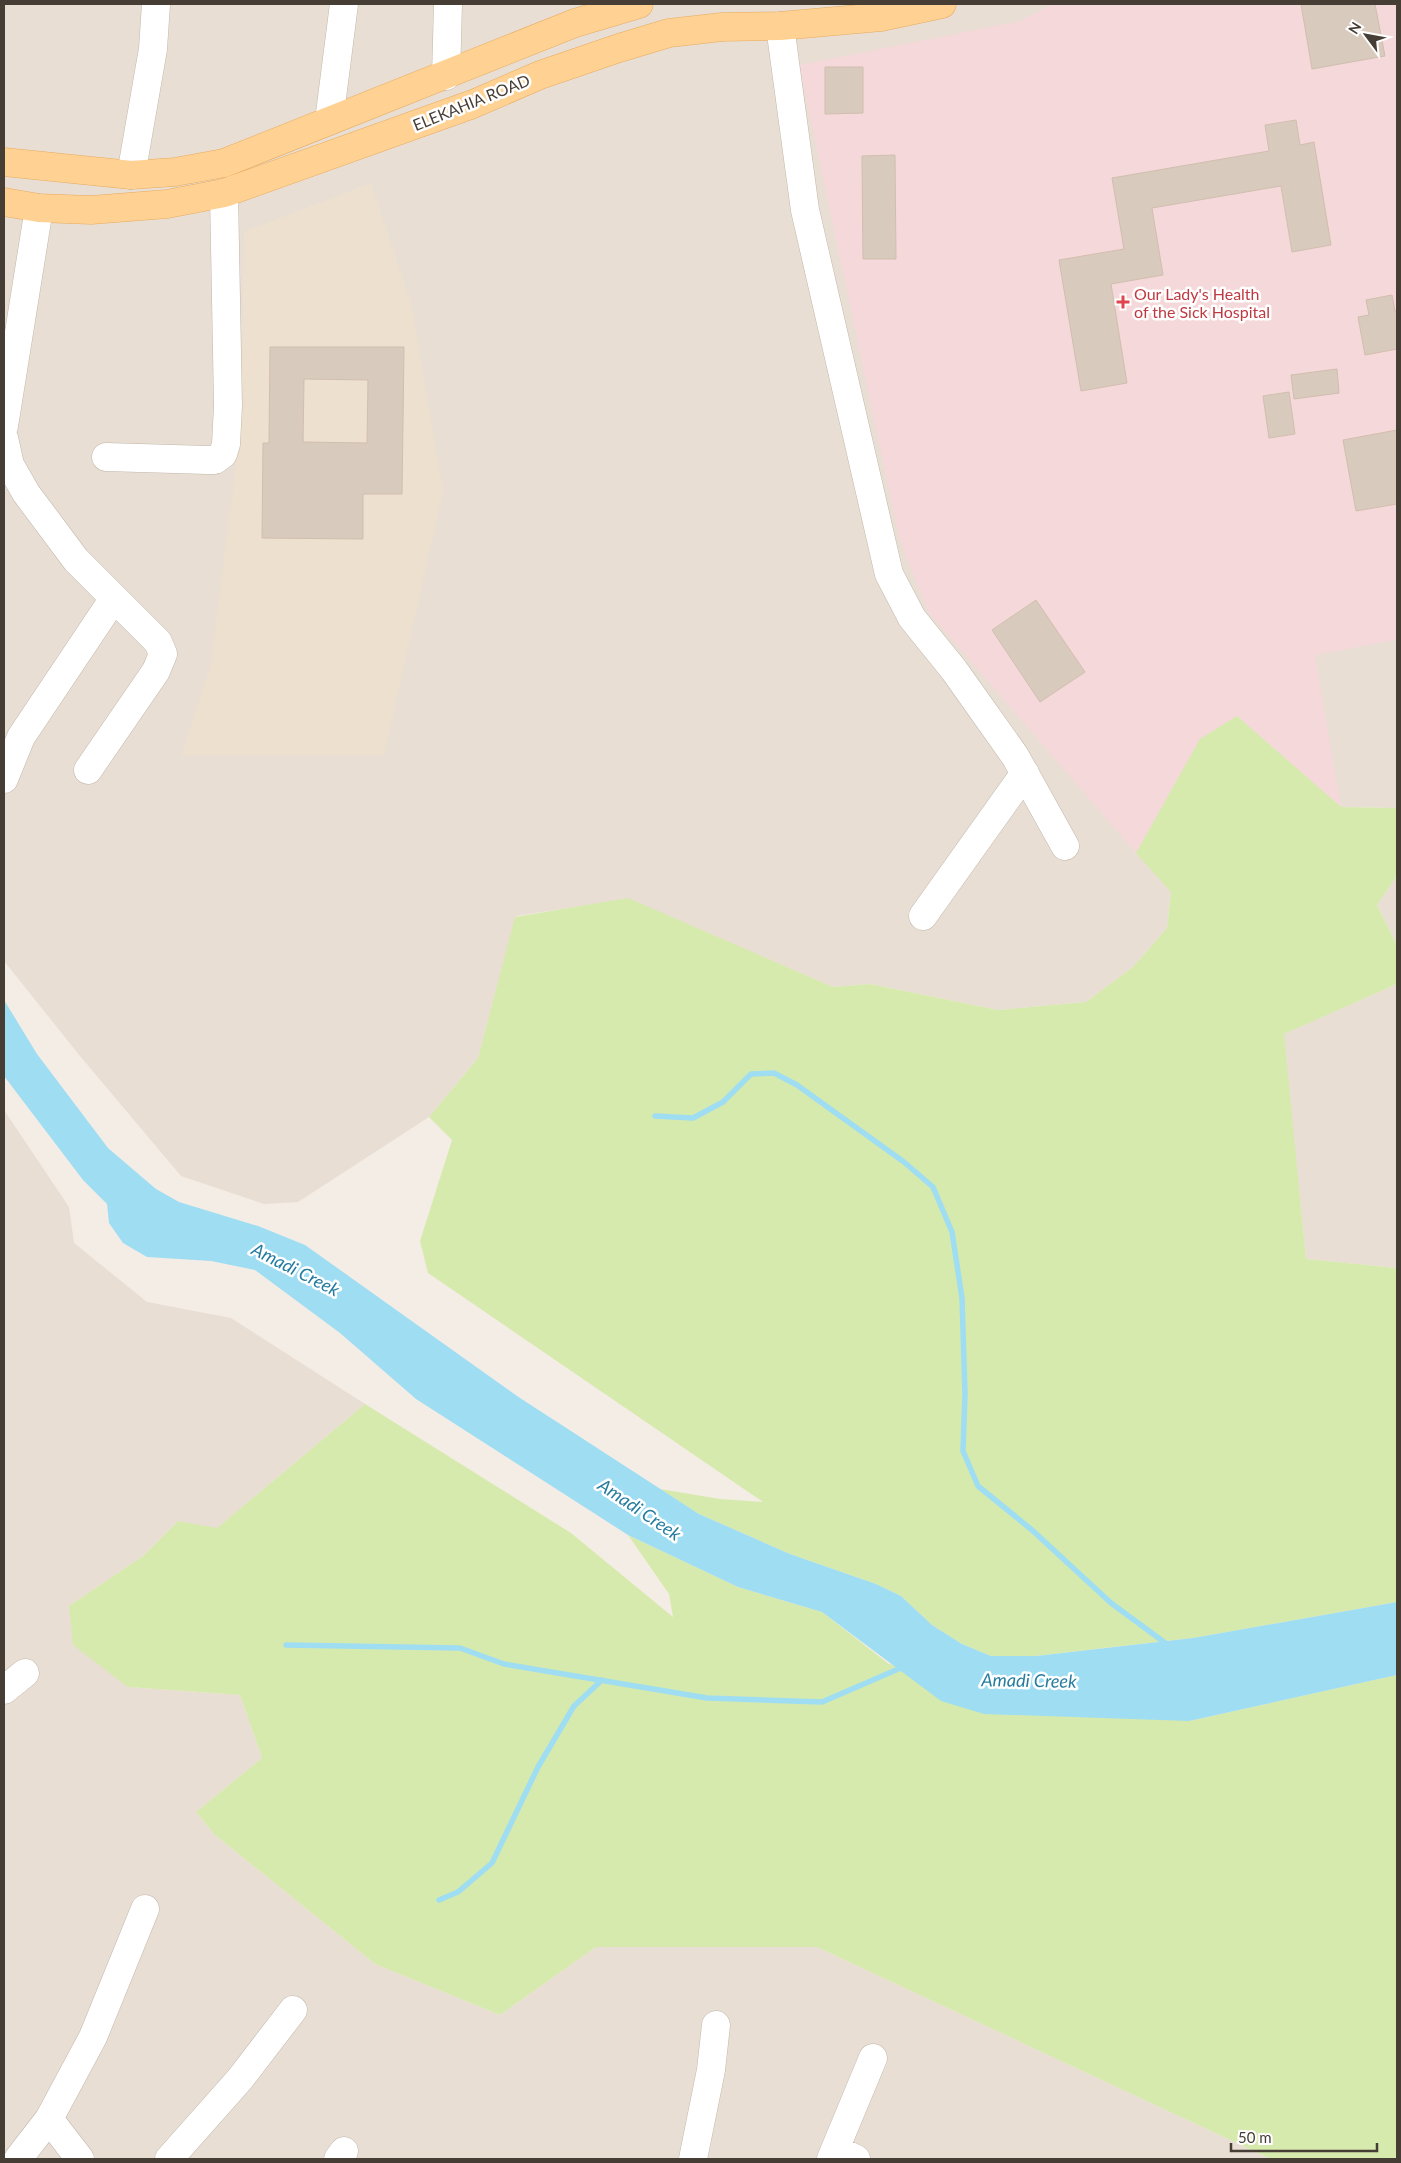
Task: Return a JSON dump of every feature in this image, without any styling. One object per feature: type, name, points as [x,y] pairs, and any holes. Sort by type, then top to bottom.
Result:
[{"type":"main road","name":"ELEKAHIA ROAD","points":[[4,202],[38,208],[91,210],[166,204],[224,193],[473,104],[540,75],[619,48],[669,34],[722,27],[780,26],[881,17],[942,4]]},
{"type":"main road","name":"ELEKAHIA ROAD","points":[[4,162],[131,175],[175,172],[224,163],[575,23],[627,5]]},
{"type":"street","points":[[131,175],[153,49],[156,4]]},
{"type":"street","points":[[329,121],[344,4]]},
{"type":"street","points":[[446,76],[448,4]]},
{"type":"street","points":[[780,26],[805,210],[889,574],[912,618],[954,670],[1003,737],[1065,846]]},
{"type":"street","points":[[106,457],[215,460],[222,454],[226,444],[228,406],[224,193]]},
{"type":"street","points":[[4,426],[38,208]]},
{"type":"street","points":[[4,438],[7,474],[26,493],[76,560],[158,642],[163,654],[156,671],[88,770]]},
{"type":"street","points":[[4,779],[21,737],[114,598]]},
{"type":"street","points":[[922,916],[1025,773]]},
{"type":"street","points":[[4,1690],[25,1673]]},
{"type":"street","points":[[18,2159],[49,2119],[93,2037],[146,1909]]},
{"type":"street","points":[[169,2159],[240,2078],[293,2010]]},
{"type":"street","points":[[693,2159],[709,2079],[716,2025]]},
{"type":"street","points":[[841,2156],[873,2058]]},
{"type":"street","points":[[49,2119],[80,2159]]},
{"type":"shaded area","points":[[4,4],[1397,4],[1397,808],[1341,807],[1171,892],[1167,928],[1133,967],[1086,1002],[998,1010],[870,984],[833,987],[628,899],[516,916],[478,1058],[429,1117],[298,1202],[264,1204],[181,1176],[80,1056],[4,961]]},
{"type":"shaded area","name":"Our Lady's Health of the Sick Hospital","points":[[1054,4],[1397,4],[1397,640],[1315,655],[1341,807],[1237,716],[1200,739],[1136,853],[928,612],[899,538],[799,65],[1020,21]]},
{"type":"shaded area","points":[[371,183],[411,303],[443,491],[384,755],[182,755],[211,664],[241,423],[244,232]]},
{"type":"shaded area","points":[[1397,876],[1397,945],[1377,905]]},
{"type":"shaded area","points":[[1397,984],[1397,1268],[1306,1259],[1283,1034]]},
{"type":"shaded area","points":[[4,1110],[69,1207],[74,1243],[147,1302],[231,1318],[365,1404],[216,1529],[178,1521],[143,1556],[69,1606],[128,1687],[240,1695],[262,1758],[196,1812],[214,1834],[375,1964],[500,2015],[596,1947],[817,1947],[1271,2159],[4,2159]]},
{"type":"green space","points":[[1237,716],[1341,807],[1397,808],[1397,876],[1377,905],[1397,945],[1397,984],[1284,1034],[1306,1259],[1397,1268],[1397,1602],[1193,1638],[1035,1656],[991,1656],[962,1644],[932,1625],[901,1596],[876,1584],[790,1554],[699,1514],[660,1489],[720,1499],[763,1502],[428,1273],[420,1241],[452,1140],[429,1117],[478,1058],[515,917],[628,898],[833,987],[870,984],[998,1010],[1086,1002],[1133,967],[1167,928],[1171,892],[1136,853],[1200,739]]},
{"type":"green space","points":[[365,1404],[571,1533],[673,1617],[669,1594],[628,1535],[738,1587],[822,1612],[889,1664],[1189,1721],[1397,1675],[1397,2159],[1271,2159],[817,1947],[596,1947],[500,2015],[375,1964],[214,1834],[196,1812],[262,1758],[240,1695],[128,1687],[73,1645],[69,1606],[143,1556],[178,1521],[217,1528]]},
{"type":"water","name":"Amadi Creek","points":[[4,1000],[37,1054],[108,1148],[156,1189],[179,1202],[258,1226],[305,1245],[520,1398],[699,1514],[790,1554],[876,1584],[901,1596],[932,1625],[962,1644],[991,1656],[1036,1656],[1193,1638],[1397,1602],[1397,1675],[1189,1721],[984,1714],[941,1701],[822,1612],[738,1587],[628,1535],[416,1399],[340,1333],[255,1270],[211,1261],[147,1257],[123,1243],[109,1223],[107,1204],[83,1180],[4,1076]]},
{"type":"building","points":[[1301,4],[1375,4],[1385,56],[1312,69]]},
{"type":"building","points":[[825,67],[863,67],[863,113],[825,114]]},
{"type":"building","points":[[1296,120],[1300,145],[1314,142],[1331,245],[1292,252],[1281,186],[1152,208],[1163,275],[1111,284],[1127,383],[1081,391],[1059,260],[1124,249],[1112,178],[1269,151],[1265,125]]},
{"type":"building","points":[[895,155],[896,259],[863,259],[862,156]]},
{"type":"building","points":[[1392,295],[1395,311],[1397,311],[1397,349],[1365,355],[1358,317],[1369,315],[1366,300]]},
{"type":"building","points":[[270,347],[404,347],[402,494],[363,494],[363,539],[262,538],[263,443],[269,443]],"holes":[[[304,379],[368,380],[367,443],[303,442]]]},
{"type":"building","points":[[1337,369],[1339,393],[1294,399],[1291,375]]},
{"type":"building","points":[[1289,392],[1295,434],[1269,438],[1263,396]]},
{"type":"building","points":[[1397,430],[1397,504],[1356,511],[1343,440]]},
{"type":"building","points":[[1036,600],[1085,672],[1040,702],[992,630]]},
{"type":"waterway","points":[[655,1116],[693,1118],[723,1102],[751,1074],[774,1073],[797,1085],[904,1162],[933,1187],[952,1232],[962,1298],[965,1394],[963,1451],[978,1486],[1032,1530],[1111,1603],[1168,1645]]},
{"type":"waterway","points":[[286,1645],[460,1648],[504,1664],[707,1698],[822,1702],[903,1667]]},
{"type":"waterway","points":[[439,1900],[458,1892],[492,1863],[538,1767],[574,1706],[602,1680]]},
{"type":"place","name":"Our Lady's Health of the Sick Hospital","points":[[1123,302]]}]
